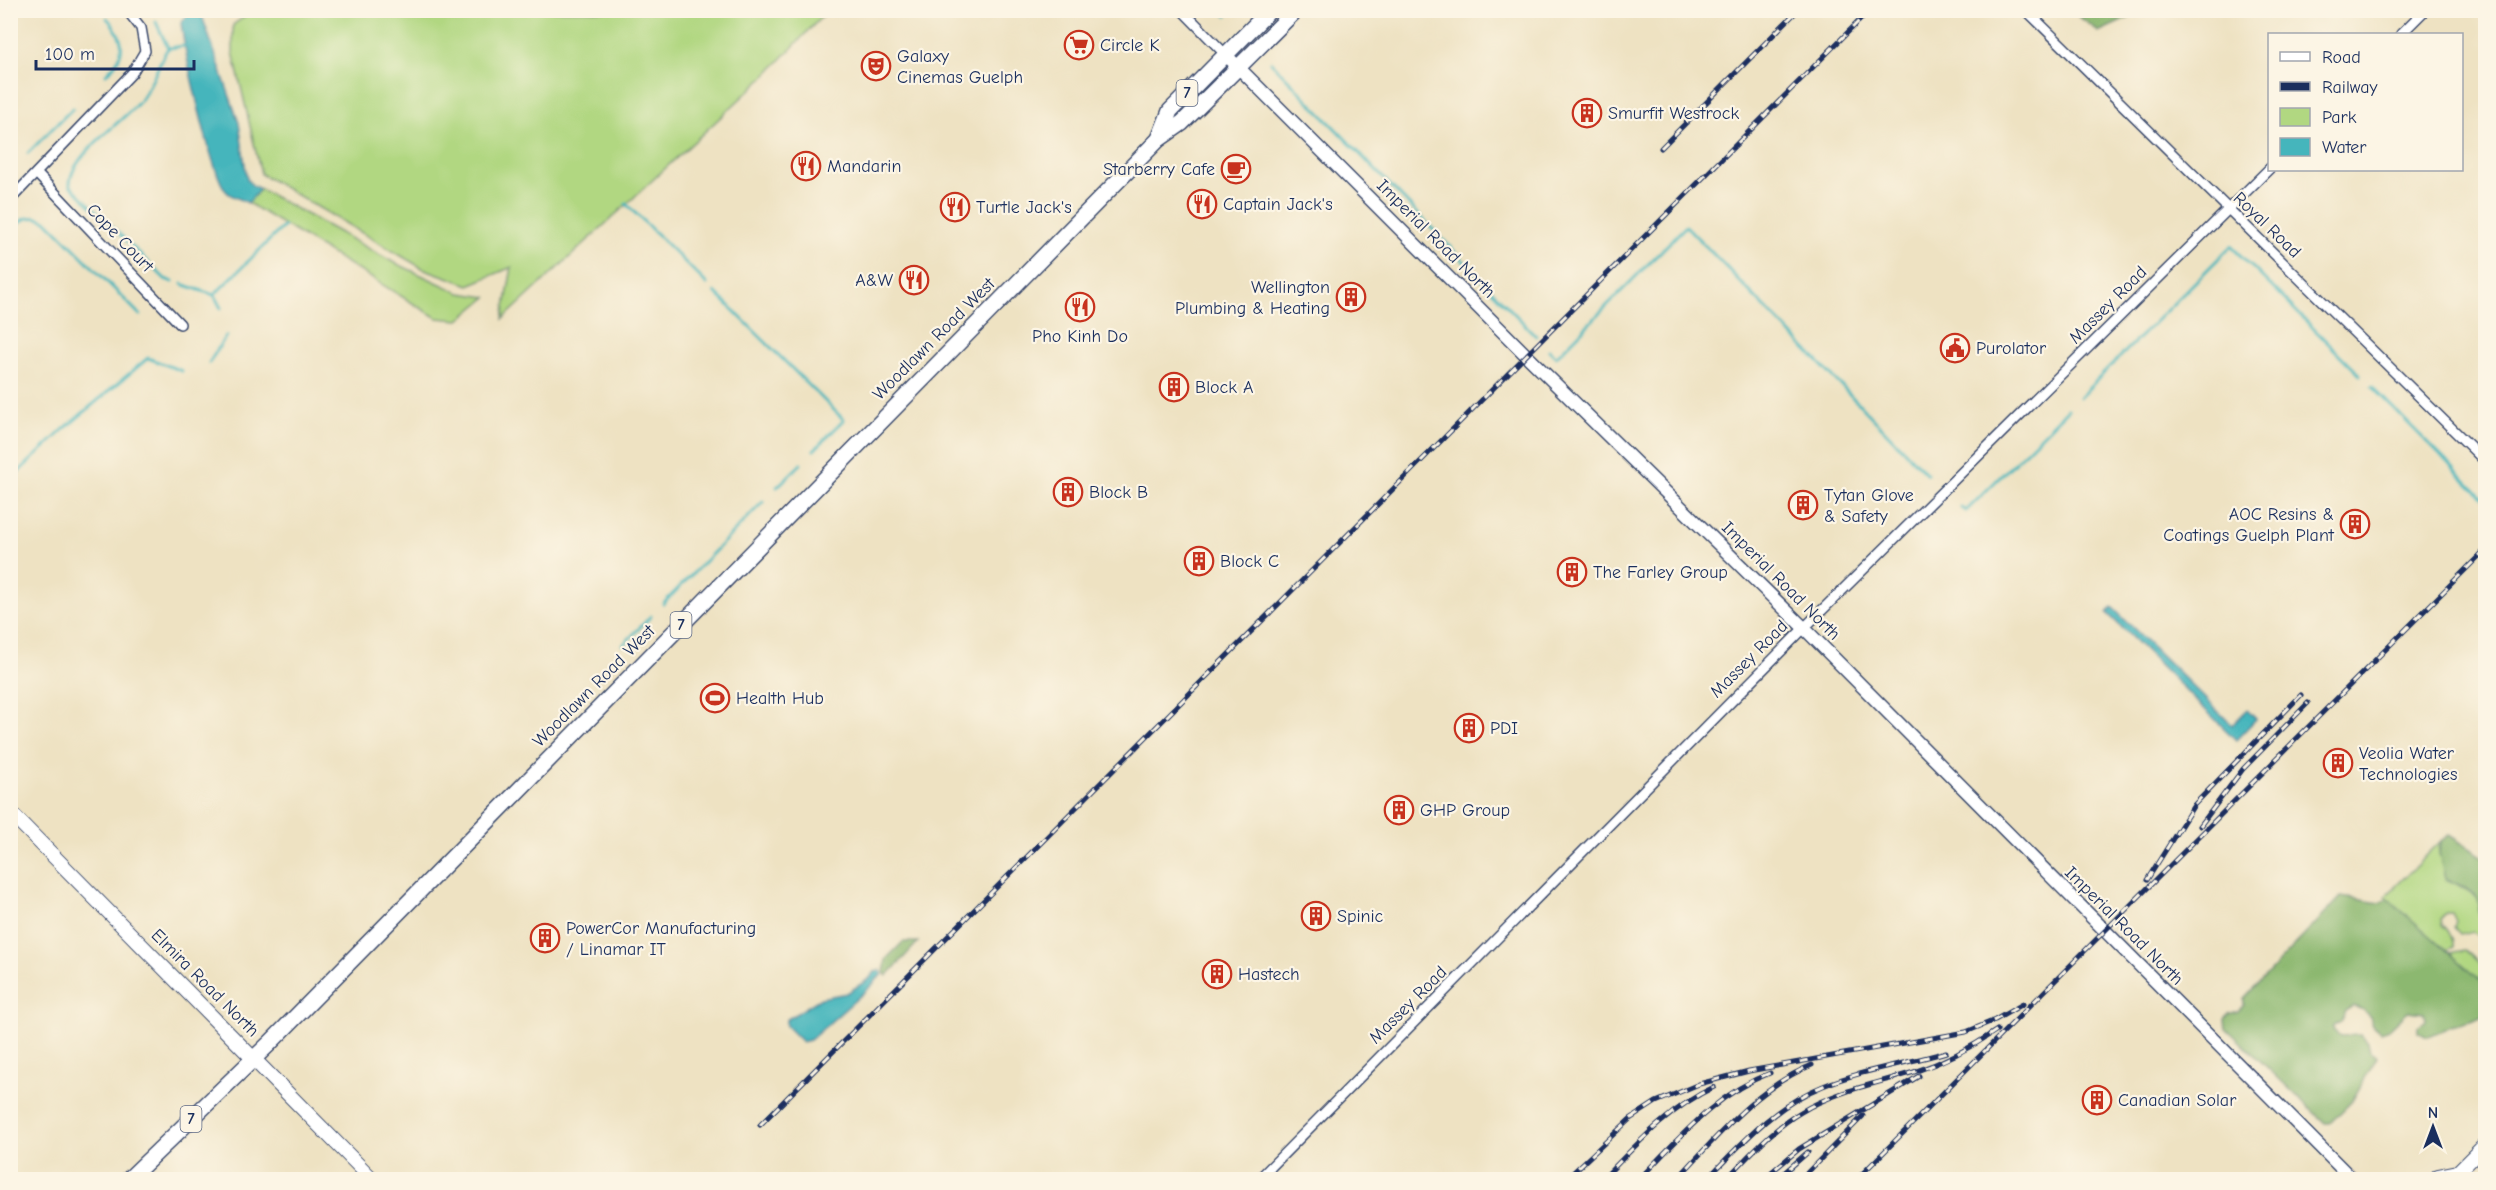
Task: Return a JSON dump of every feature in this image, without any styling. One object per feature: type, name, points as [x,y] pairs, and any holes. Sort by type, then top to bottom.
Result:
[{"type":"main road","name":"Woodlawn Road West","points":[[1160,139],[1170,111],[1270,10]]},
{"type":"main road","name":"Woodlawn Road West","points":[[128,1179],[254,1058],[1160,139],[1182,123],[1296,10]]},
{"type":"main road","name":"Elmira Road North","points":[[10,812],[373,1179]]},
{"type":"main road","points":[[2435,1179],[2438,1176],[2456,1175],[2486,1144]]},
{"type":"street","points":[[10,200],[132,73],[145,51],[141,28],[127,10]]},
{"type":"street","name":"Imperial Road North","points":[[1182,10],[1526,356],[1804,628],[2353,1179]]},
{"type":"street","name":"Royal Road","points":[[2026,10],[2486,462]]},
{"type":"street","points":[[2402,33],[2425,10]]},
{"type":"street","name":"Massey Road","points":[[1258,1179],[1804,628],[2268,170]]},
{"type":"street","name":"Cope Court","points":[[37,174],[180,324]]},
{"type":"green space","points":[[252,11],[827,11],[768,73],[503,319],[512,267],[469,285],[422,268],[261,174],[233,52],[233,25]]},
{"type":"green space","points":[[2074,11],[2130,11],[2129,18],[2098,32]]},
{"type":"green space","points":[[260,189],[391,261],[460,293],[487,297],[459,320],[437,318],[248,203]]},
{"type":"green space","points":[[2449,835],[2485,858],[2485,922],[2475,896],[2463,887],[2445,879],[2439,853],[2441,841]]},
{"type":"green space","points":[[2441,841],[2439,853],[2453,882],[2470,892],[2479,901],[2479,914],[2485,922],[2485,959],[2479,953],[2479,937],[2473,932],[2461,935],[2454,927],[2456,921],[2452,913],[2446,913],[2441,918],[2442,925],[2448,931],[2453,944],[2453,947],[2446,950],[2385,897]]},
{"type":"green space","points":[[2341,897],[2380,903],[2388,899],[2485,984],[2485,1015],[2427,1037],[2418,1032],[2418,1026],[2425,1020],[2424,1013],[2408,1011],[2389,1029],[2380,1032],[2373,1026],[2370,1017],[2363,1010],[2353,1006],[2345,1011],[2341,1022],[2334,1025],[2334,1031],[2340,1036],[2361,1035],[2368,1043],[2370,1052],[2377,1057],[2352,1101],[2330,1123],[2325,1123],[2226,1028],[2225,1019],[2244,1005],[2244,998]]},
{"type":"green space","points":[[903,942],[918,942],[887,976],[884,973],[886,959]]},
{"type":"green space","points":[[2465,950],[2485,968],[2485,984],[2449,953]]},
{"type":"water","points":[[191,11],[213,11],[202,16],[239,123],[247,179],[260,189],[248,203],[227,192],[214,164],[193,84],[181,23]]},
{"type":"water","points":[[2112,607],[2232,725],[2247,710],[2256,719],[2236,740],[2107,613]]},
{"type":"water","points":[[880,970],[882,974],[870,987],[810,1040],[802,1042],[786,1026],[786,1020],[821,998],[847,993]]},
{"type":"waterway","points":[[1221,10],[1227,16]]},
{"type":"waterway","points":[[106,74],[118,60],[122,47],[118,33],[107,18]]},
{"type":"waterway","points":[[156,22],[168,48],[148,88],[132,110],[87,151],[72,174],[70,185],[165,279],[173,282]]},
{"type":"waterway","points":[[168,48],[184,46]]},
{"type":"waterway","points":[[1271,62],[1536,336]]},
{"type":"waterway","points":[[28,153],[73,108]]},
{"type":"waterway","points":[[626,204],[707,284]]},
{"type":"waterway","points":[[10,229],[33,217],[48,222],[140,315]]},
{"type":"waterway","points":[[214,295],[284,226]]},
{"type":"waterway","points":[[1549,350],[1556,357],[1686,226],[1927,474]]},
{"type":"waterway","points":[[2080,397],[2231,246],[2360,375]]},
{"type":"waterway","points":[[182,284],[214,295],[221,308]]},
{"type":"waterway","points":[[715,292],[844,420],[814,450]]},
{"type":"waterway","points":[[209,363],[226,336]]},
{"type":"waterway","points":[[10,480],[64,429],[148,358],[182,371]]},
{"type":"waterway","points":[[2372,387],[2486,501]]},
{"type":"waterway","points":[[1961,507],[1966,511],[2068,409]]},
{"type":"waterway","points":[[777,487],[801,464]]},
{"type":"waterway","points":[[663,604],[763,502]]},
{"type":"waterway","points":[[623,645],[651,616]]},
{"type":"railway","points":[[1661,148],[1798,10]]},
{"type":"railway","points":[[760,1125],[1870,10]]},
{"type":"railway","points":[[1856,1180],[2486,549]]},
{"type":"railway","points":[[2147,880],[2194,805],[2301,695]]},
{"type":"railway","points":[[2200,826],[2243,769],[2308,703]]},
{"type":"railway","points":[[1565,1180],[1630,1119],[1656,1102],[1699,1084],[1749,1071],[1966,1032],[1995,1020],[2023,1004]]},
{"type":"railway","points":[[1725,1180],[1761,1143],[1801,1112],[1842,1093],[1936,1064],[1967,1049],[1997,1030]]},
{"type":"railway","points":[[1706,1180],[1760,1127],[1806,1094],[1853,1076],[1946,1052]]},
{"type":"railway","points":[[1676,1180],[1755,1100],[1792,1075],[1812,1065]]},
{"type":"railway","points":[[1638,1180],[1715,1105],[1750,1082],[1770,1073]]},
{"type":"railway","points":[[1762,1180],[1799,1149],[1919,1076]]},
{"type":"railway","points":[[1602,1180],[1668,1116],[1682,1105],[1714,1087]]},
{"type":"railway","points":[[1800,1180],[1863,1116]]},
{"type":"railway","points":[[1776,1180],[1808,1152]]},
{"type":"place","name":"Circle K","points":[[1079,45]]},
{"type":"place","name":"Galaxy Cinemas Guelph","points":[[876,66]]},
{"type":"place","name":"Smurfit Westrock","points":[[1587,113]]},
{"type":"place","name":"Mandarin","points":[[806,166]]},
{"type":"place","name":"Starberry Cafe","points":[[1236,169]]},
{"type":"place","name":"Captain Jack's","points":[[1202,204]]},
{"type":"place","name":"Turtle Jack's","points":[[955,207]]},
{"type":"place","name":"A&W","points":[[914,280]]},
{"type":"place","name":"Wellington Plumbing & Heating","points":[[1351,297]]},
{"type":"place","name":"Pho Kinh Do","points":[[1080,307]]},
{"type":"place","name":"Purolator","points":[[1955,348]]},
{"type":"place","name":"Block A","points":[[1174,387]]},
{"type":"place","name":"Block B","points":[[1068,492]]},
{"type":"place","name":"Tytan Glove & Safety","points":[[1803,505]]},
{"type":"place","name":"AOC Resins & Coatings Guelph Plant","points":[[2355,524]]},
{"type":"place","name":"Block C","points":[[1199,561]]},
{"type":"place","name":"The Farley Group","points":[[1572,572]]},
{"type":"place","name":"Health Hub","points":[[715,698]]},
{"type":"place","name":"PDI","points":[[1469,728]]},
{"type":"place","name":"Veolia Water Technologies","points":[[2338,763]]},
{"type":"place","name":"GHP Group","points":[[1399,810]]},
{"type":"place","name":"Spinic","points":[[1316,916]]},
{"type":"place","name":"PowerCor Manufacturing / Linamar IT","points":[[545,938]]},
{"type":"place","name":"Hastech","points":[[1217,974]]},
{"type":"place","name":"Canadian Solar","points":[[2097,1100]]}]
